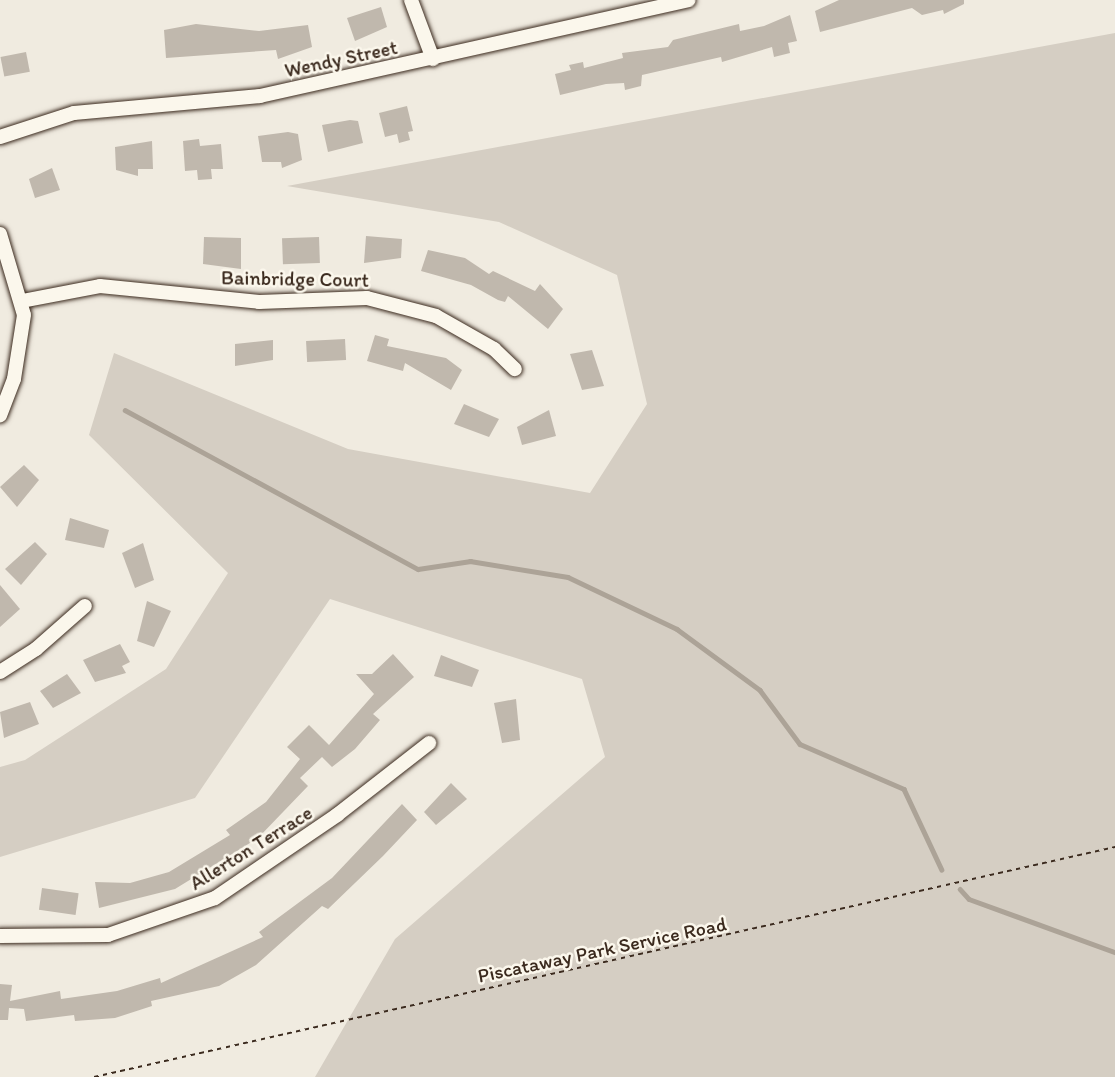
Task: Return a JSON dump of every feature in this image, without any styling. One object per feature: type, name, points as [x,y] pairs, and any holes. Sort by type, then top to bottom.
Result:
[{"type":"street","points":[[411,0],[433,59]]},
{"type":"street","name":"Wendy Street","points":[[0,137],[52,117],[260,96],[688,0]]},
{"type":"street","points":[[0,234],[22,301],[14,379],[0,415]]},
{"type":"street","name":"Bainbridge Court","points":[[22,301],[100,286],[260,302],[367,298],[436,316],[494,349],[515,369]]},
{"type":"street","points":[[0,672],[36,649],[85,606]]},
{"type":"street","name":"Allerton Terrace","points":[[0,936],[108,935],[215,898],[338,815],[429,742]]},
{"type":"path","name":"Piscataway Park Service Road","points":[[94,1077],[1115,847]]},
{"type":"shaded area","points":[[1115,33],[1115,1077],[315,1077],[395,939],[605,757],[582,679],[330,599],[195,798],[0,857],[0,767],[25,760],[166,669],[228,573],[89,435],[114,353],[348,449],[590,493],[647,404],[617,275],[499,222],[287,186]]},
{"type":"building","points":[[839,0],[964,0],[964,4],[944,14],[943,10],[922,15],[912,8],[820,32],[815,11]]},
{"type":"building","points":[[381,7],[387,27],[355,41],[347,18]]},
{"type":"building","points":[[790,15],[797,41],[788,43],[790,53],[774,57],[772,47],[722,62],[721,57],[642,75],[641,86],[625,90],[624,83],[606,84],[560,95],[555,74],[571,70],[569,65],[583,62],[584,68],[623,58],[622,53],[668,47],[673,40],[739,24],[740,31],[764,26]]},
{"type":"building","points":[[196,24],[259,31],[308,25],[312,47],[278,59],[276,50],[166,58],[164,30]]},
{"type":"building","points":[[26,52],[30,72],[4,77],[0,57]]},
{"type":"building","points":[[407,106],[413,131],[408,132],[410,140],[399,143],[397,134],[385,137],[379,113]]},
{"type":"building","points":[[350,120],[358,121],[363,143],[328,152],[322,125]]},
{"type":"building","points":[[288,132],[298,134],[302,160],[282,168],[281,162],[262,162],[258,136]]},
{"type":"building","points":[[199,139],[200,146],[221,144],[223,169],[211,169],[212,179],[198,180],[197,170],[185,171],[183,141]]},
{"type":"building","points":[[152,141],[153,169],[138,169],[138,176],[116,170],[115,147]]},
{"type":"building","points":[[52,168],[60,190],[35,198],[29,179]]},
{"type":"building","points":[[366,236],[402,239],[401,258],[364,263]]},
{"type":"building","points":[[204,237],[241,238],[241,269],[203,264]]},
{"type":"building","points":[[319,237],[320,263],[283,264],[282,238]]},
{"type":"building","points":[[428,250],[465,258],[489,274],[493,271],[535,291],[540,284],[563,309],[548,329],[508,296],[505,302],[498,300],[471,285],[421,271]]},
{"type":"building","points":[[375,335],[389,339],[387,346],[446,358],[462,370],[451,390],[405,363],[403,371],[367,361]]},
{"type":"building","points":[[345,339],[346,360],[307,362],[306,341]]},
{"type":"building","points":[[273,340],[273,360],[235,366],[235,344]]},
{"type":"building","points":[[592,350],[604,386],[582,390],[570,354]]},
{"type":"building","points":[[464,404],[499,419],[489,437],[454,424]]},
{"type":"building","points":[[549,410],[556,436],[522,445],[517,427]]},
{"type":"building","points":[[24,465],[39,480],[17,507],[0,487]]},
{"type":"building","points":[[70,518],[109,530],[104,548],[65,540]]},
{"type":"building","points":[[35,542],[47,554],[21,585],[5,569]]},
{"type":"building","points":[[143,543],[154,580],[135,588],[122,553]]},
{"type":"building","points":[[0,585],[20,609],[0,627]]},
{"type":"building","points":[[147,601],[171,611],[154,647],[137,641]]},
{"type":"building","points":[[120,644],[130,662],[122,666],[126,673],[95,682],[83,660]]},
{"type":"building","points":[[393,654],[414,677],[373,714],[380,720],[355,749],[332,767],[322,757],[300,778],[308,786],[258,838],[175,889],[99,908],[95,882],[130,883],[169,872],[230,835],[226,830],[266,802],[300,759],[287,747],[309,725],[329,745],[374,694],[356,674],[372,674]]},
{"type":"building","points":[[441,655],[479,670],[472,687],[434,676]]},
{"type":"building","points":[[67,674],[81,693],[53,708],[40,691]]},
{"type":"building","points":[[516,699],[520,740],[502,743],[494,703]]},
{"type":"building","points":[[30,702],[39,724],[4,738],[0,712]]},
{"type":"building","points":[[451,783],[467,799],[436,825],[424,812]]},
{"type":"building","points":[[402,804],[417,820],[383,856],[328,909],[322,906],[256,965],[219,986],[151,1001],[152,1006],[115,1018],[75,1021],[74,1015],[26,1021],[24,1009],[9,1008],[8,1020],[0,1020],[0,984],[12,985],[10,1001],[60,991],[61,999],[117,991],[160,978],[161,983],[263,937],[259,932],[332,878]]},
{"type":"building","points":[[42,888],[79,893],[76,915],[39,910]]},
{"type":"waterway","points":[[125,410],[418,569],[470,561],[568,577],[677,629],[760,690],[800,744],[904,789],[942,870]]},
{"type":"waterway","points":[[960,889],[969,899],[1115,952]]}]
